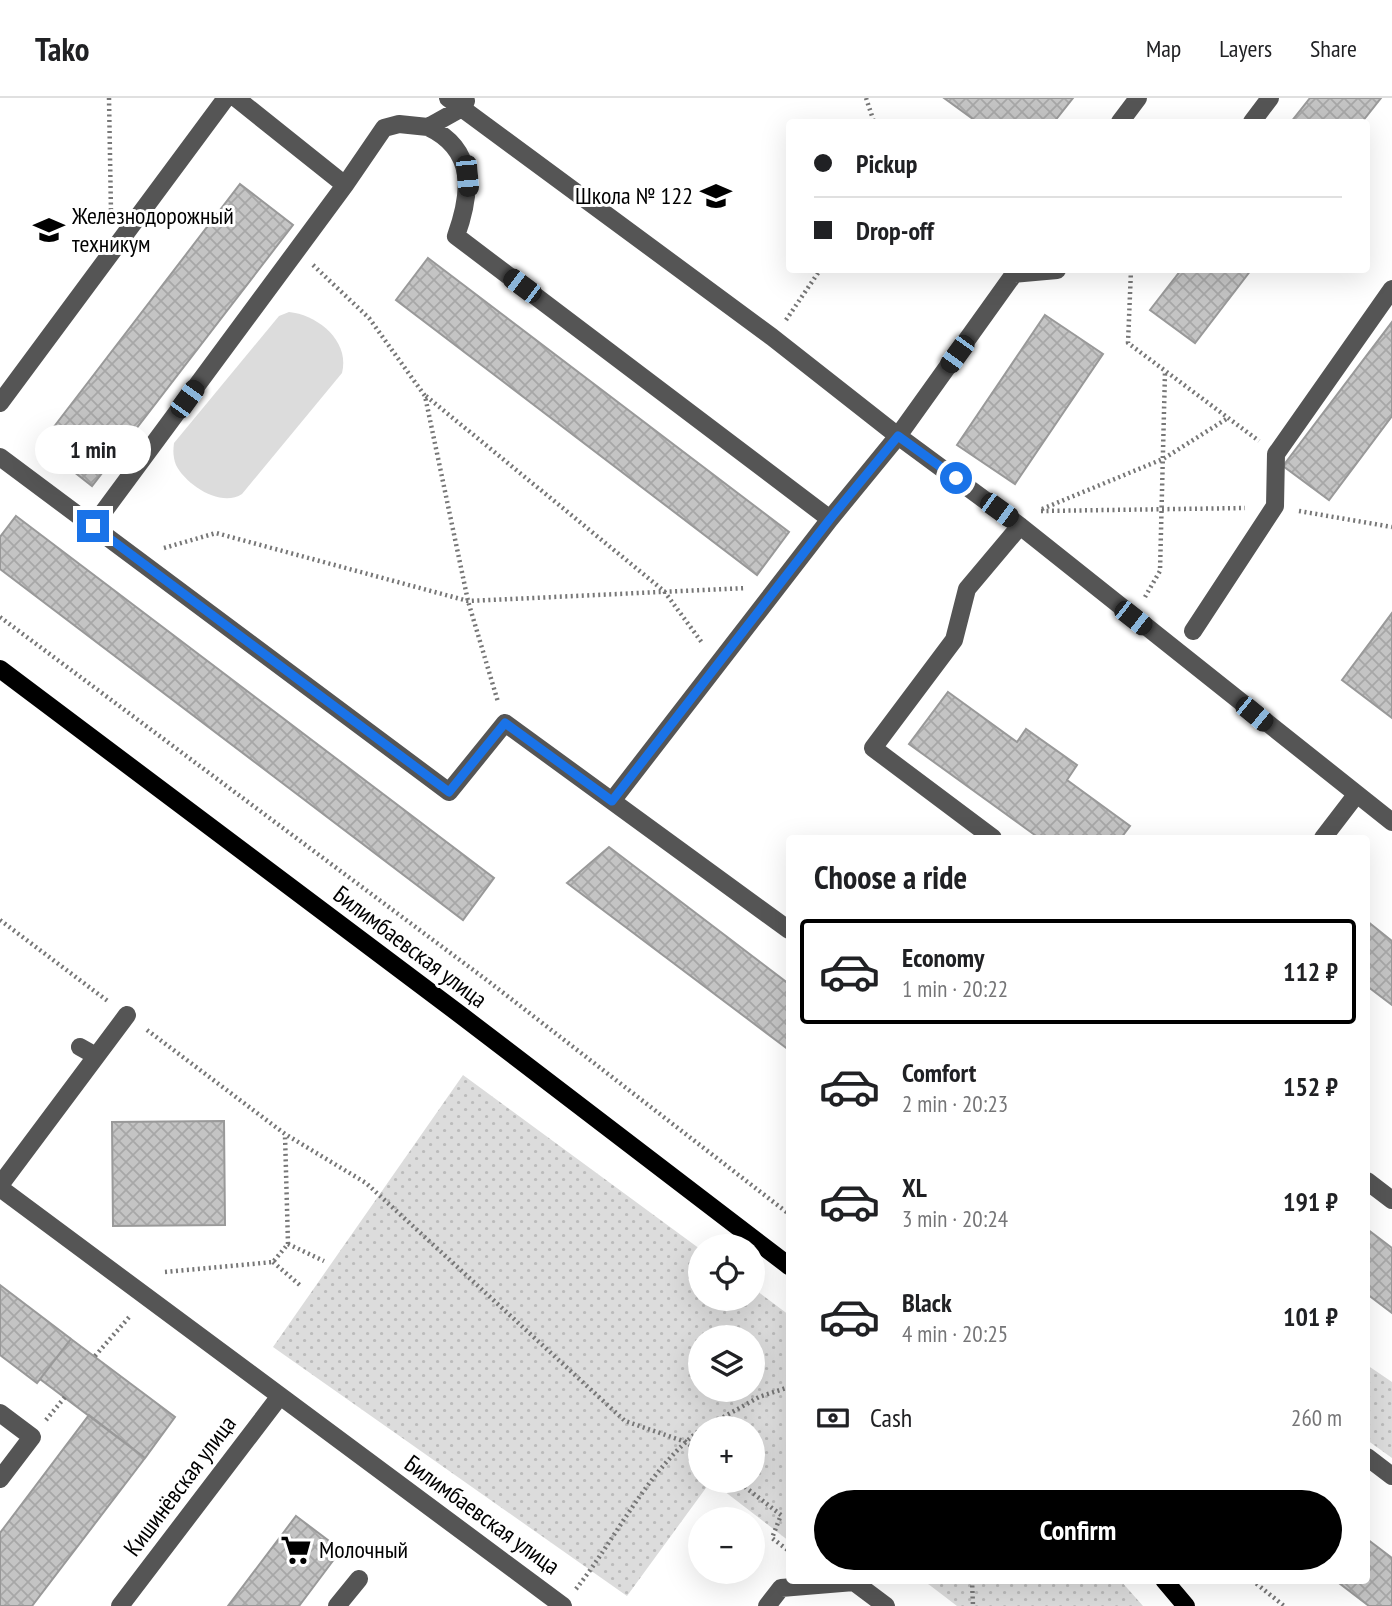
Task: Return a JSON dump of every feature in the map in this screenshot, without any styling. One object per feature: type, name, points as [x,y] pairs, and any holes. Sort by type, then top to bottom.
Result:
[{"type":"main road","name":"Билимбаевская улица","points":[[0,669],[786,1264]]},
{"type":"main road","points":[[1167,1584],[1186,1606]]},
{"type":"street","points":[[0,403],[226,98]]},
{"type":"street","points":[[236,98],[345,185]]},
{"type":"street","points":[[1122,119],[1138,98]]},
{"type":"street","points":[[1254,119],[1270,98]]},
{"type":"street","points":[[428,127],[459,101],[1020,526],[1392,822]]},
{"type":"street","points":[[93,526],[345,185],[384,128],[399,124],[428,127],[441,133],[463,160],[467,176],[466,207],[456,236],[830,519]]},
{"type":"street","points":[[612,801],[830,519],[898,436],[1014,274],[1025,273]]},
{"type":"street","points":[[1193,631],[1275,506],[1276,454],[1392,289]]},
{"type":"street","points":[[0,457],[449,792],[505,723],[786,928]]},
{"type":"street","points":[[989,835],[873,748],[954,640],[967,589],[1020,526]]},
{"type":"street","points":[[1325,835],[1356,795]]},
{"type":"street","points":[[0,1186],[88,1052],[127,1015]]},
{"type":"street","points":[[1370,1183],[1392,1200]]},
{"type":"street","name":"Билимбаевская улица","points":[[0,1186],[563,1606]]},
{"type":"street","name":"Кишинёвская улица","points":[[120,1606],[280,1396]]},
{"type":"street","points":[[0,1413],[32,1437],[0,1479]]},
{"type":"street","points":[[1370,1459],[1392,1476]]},
{"type":"street","points":[[337,1606],[359,1579]]},
{"type":"street","points":[[767,1606],[781,1588],[830,1584]]},
{"type":"street","points":[[857,1584],[886,1606]]},
{"type":"path","points":[[109,98],[112,252]]},
{"type":"path","points":[[866,98],[873,119]]},
{"type":"path","points":[[297,250],[369,318],[425,396],[664,591],[718,664]]},
{"type":"path","points":[[772,337],[818,273]]},
{"type":"path","points":[[1131,273],[1128,343],[1276,454]]},
{"type":"path","points":[[1133,618],[1160,571],[1165,371]]},
{"type":"path","points":[[425,396],[468,601],[505,723]]},
{"type":"path","points":[[1228,418],[1163,459],[1038,511],[1275,506],[1392,527]]},
{"type":"path","points":[[133,556],[216,533],[468,601],[778,586]]},
{"type":"path","points":[[0,617],[488,981],[786,1212]]},
{"type":"path","points":[[0,920],[285,1134],[366,1183],[625,1421],[687,1442],[653,1479],[563,1606]]},
{"type":"path","points":[[165,1272],[272,1262],[288,1244],[285,1134]]},
{"type":"path","points":[[288,1244],[324,1261]]},
{"type":"path","points":[[272,1262],[302,1287]]},
{"type":"path","points":[[95,1356],[132,1313]]},
{"type":"path","points":[[725,1416],[759,1397],[786,1388]]},
{"type":"path","points":[[752,1493],[780,1515],[772,1538],[786,1549]]},
{"type":"path","points":[[972,1584],[973,1606]]},
{"type":"path","points":[[1257,1584],[1283,1606]]},
{"type":"shaded area","points":[[289,312],[311,318],[321,324],[336,340],[343,361],[342,373],[242,494],[234,498],[224,498],[205,492],[181,473],[176,465],[174,443],[279,316]]},
{"type":"shaded area","points":[[463,1075],[688,1240],[688,1311],[765,1311],[765,1297],[786,1313],[786,1539],[765,1523],[765,1507],[745,1507],[727,1493],[765,1493],[765,1416],[688,1416],[688,1493],[702,1493],[692,1507],[688,1507],[688,1512],[627,1596],[273,1347]]},
{"type":"shaded area","points":[[1370,1367],[1392,1382],[1392,1458],[1370,1442]]},
{"type":"shaded area","points":[[928,1584],[1124,1584],[1143,1606],[957,1606]]},
{"type":"building","points":[[944,98],[1073,98],[1056,119],[973,119]]},
{"type":"building","points":[[1310,98],[1381,98],[1364,119],[1293,119]]},
{"type":"building","points":[[240,184],[293,225],[92,486],[40,445]]},
{"type":"building","points":[[428,258],[789,532],[757,575],[396,300]]},
{"type":"building","points":[[1179,273],[1249,273],[1195,343],[1150,310]]},
{"type":"building","points":[[1045,315],[1103,354],[1015,484],[957,445]]},
{"type":"building","points":[[1392,322],[1392,416],[1329,500],[1283,466]]},
{"type":"building","points":[[16,516],[494,878],[463,920],[0,569],[0,537]]},
{"type":"building","points":[[1392,613],[1392,718],[1342,680]]},
{"type":"building","points":[[948,692],[1017,742],[1026,729],[1077,765],[1067,780],[1130,826],[1123,835],[1035,835],[909,744]]},
{"type":"building","points":[[609,847],[786,982],[786,1048],[567,883]]},
{"type":"building","points":[[1370,923],[1392,941],[1392,1005],[1370,988]]},
{"type":"building","points":[[224,1121],[225,1225],[113,1226],[112,1122]]},
{"type":"building","points":[[1370,1231],[1392,1248],[1392,1313],[1370,1296]]},
{"type":"building","points":[[0,1285],[71,1339],[37,1383],[0,1355]]},
{"type":"building","points":[[71,1339],[175,1417],[145,1458],[40,1379]]},
{"type":"building","points":[[89,1415],[145,1458],[32,1606],[0,1606],[0,1533]]},
{"type":"building","points":[[296,1516],[341,1550],[299,1606],[228,1606]]},
{"type":"building","points":[[1370,1541],[1392,1558],[1392,1606],[1369,1606],[1340,1584],[1370,1584]]},
{"type":"place","name":"Школа № 122","points":[[716,196]]},
{"type":"place","name":"Железнодорожный техникум","points":[[49,230]]},
{"type":"place","name":"Молочный","points":[[296,1550]]},
{"type":"route","points":[[93,526],[449,792],[505,723],[612,801],[830,519],[898,436],[956,478]]}]
